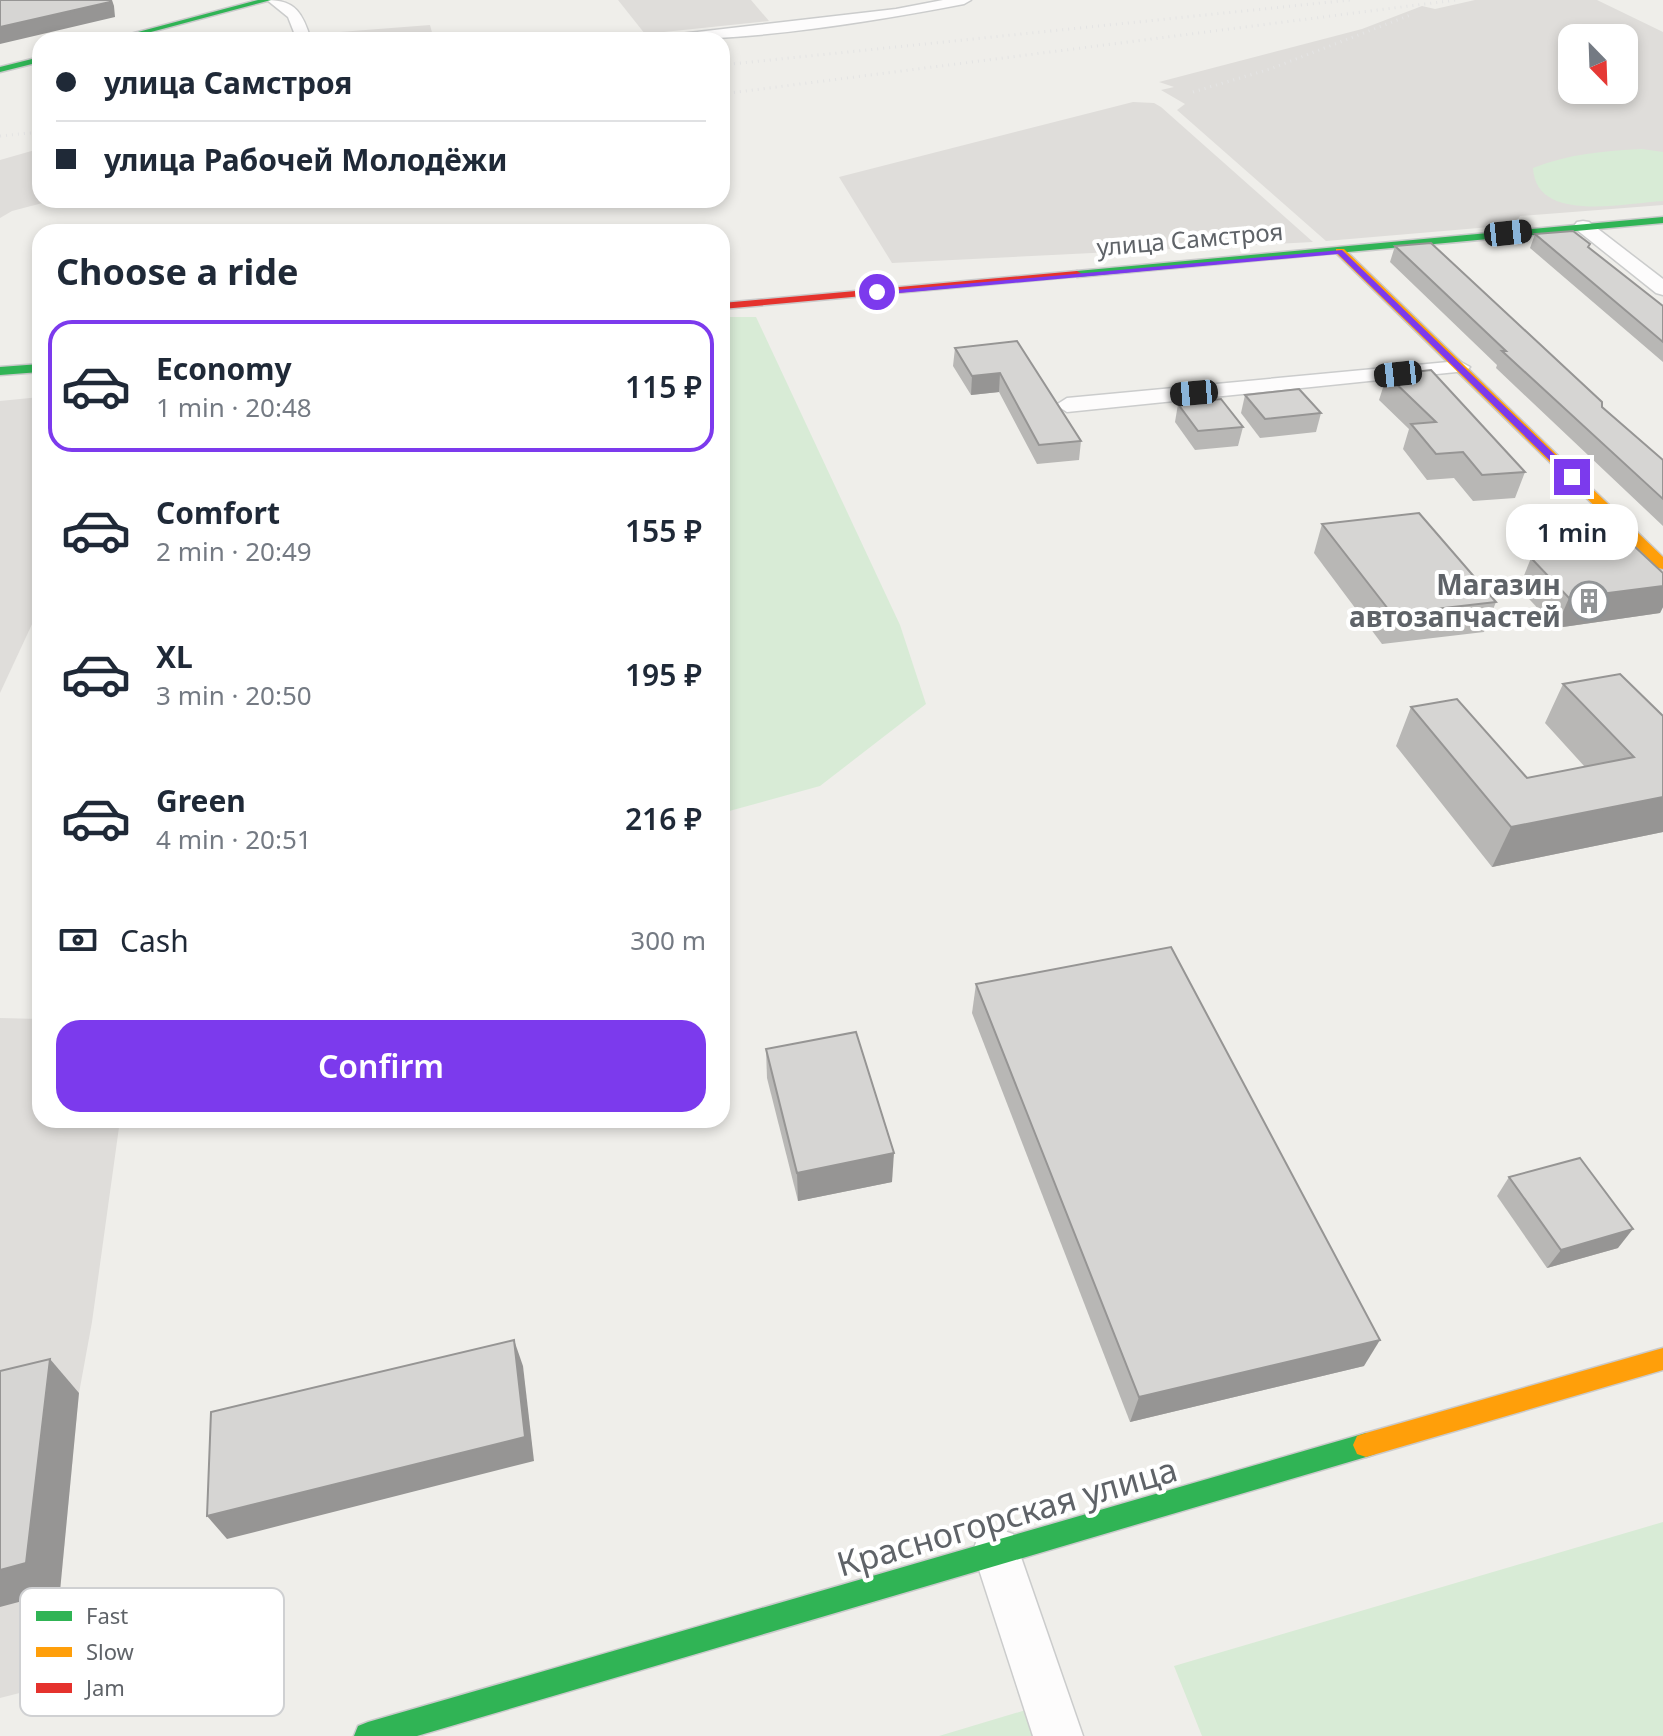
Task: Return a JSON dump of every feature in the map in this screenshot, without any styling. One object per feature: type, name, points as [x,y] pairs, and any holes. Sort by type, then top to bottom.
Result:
[{"type":"street","points":[[143,32],[267,0]]},
{"type":"street","points":[[274,0],[298,18],[302,32]]},
{"type":"street","points":[[730,32],[896,13],[913,3],[964,0]]},
{"type":"street","points":[[0,70],[32,61]]},
{"type":"street","name":"улица Самстроя","points":[[730,305],[1663,220]]},
{"type":"street","points":[[1583,226],[1663,289]]},
{"type":"street","points":[[1340,251],[1663,565]]},
{"type":"street","points":[[1067,405],[1459,367]]},
{"type":"street","points":[[0,371],[32,369]]},
{"type":"street","name":"Красногорская улица","points":[[368,1736],[1663,1359]]},
{"type":"street","points":[[996,1551],[1058,1736]]},
{"type":"shaded area","points":[[618,0],[751,0],[769,21],[664,32],[643,32]]},
{"type":"shaded area","points":[[1475,0],[1597,0],[1663,32],[1663,205],[1520,216],[1514,225],[1326,241],[1177,110],[1185,104],[1161,90],[1174,87],[1159,82],[1362,29],[1422,6],[1435,9]]},
{"type":"shaded area","points":[[430,25],[432,32],[340,32]]},
{"type":"shaded area","points":[[1133,102],[1154,103],[1161,107],[1313,242],[892,263],[839,177]]},
{"type":"shaded area","points":[[32,151],[32,206],[0,218],[0,160]]},
{"type":"shaded area","points":[[32,398],[32,624],[0,693],[0,401]]},
{"type":"shaded area","points":[[0,1018],[32,1019],[32,1128],[119,1128],[79,1393],[60,1588],[20,1588],[20,1693],[0,1698]]},
{"type":"green space","points":[[1642,149],[1663,152],[1663,201],[1606,206],[1565,204],[1549,197],[1538,186],[1533,168],[1586,154]]},
{"type":"green space","points":[[730,317],[756,317],[900,625],[926,704],[820,786],[730,811]]},
{"type":"green space","points":[[1663,1522],[1663,1736],[1202,1736],[1174,1666]]},
{"type":"green space","points":[[1039,1706],[1047,1736],[939,1736]]},
{"type":"building","points":[[0,0],[110,0],[110,2],[0,27]]},
{"type":"building","points":[[1573,231],[1590,244],[1588,247],[1663,306],[1663,342],[1535,234]]},
{"type":"building","points":[[1431,243],[1602,402],[1602,407],[1663,460],[1663,499],[1502,351],[1506,351],[1395,246]]},
{"type":"building","points":[[1017,341],[1081,441],[1039,445],[1000,373],[972,376],[955,348]]},
{"type":"building","points":[[1431,370],[1525,472],[1482,475],[1463,452],[1436,454],[1411,424],[1436,422],[1387,375]]},
{"type":"building","points":[[1299,389],[1321,413],[1265,419],[1245,395]]},
{"type":"building","points":[[1221,399],[1243,427],[1198,431],[1178,404]]},
{"type":"building","points":[[1419,513],[1496,602],[1392,614],[1322,524]]},
{"type":"building","points":[[1633,545],[1663,573],[1663,586],[1569,598],[1531,558]]},
{"type":"building","points":[[1620,674],[1663,716],[1663,797],[1511,827],[1411,707],[1457,699],[1527,778],[1634,757],[1563,684]]},
{"type":"building","points":[[1171,947],[1380,1340],[1139,1397],[976,984]]},
{"type":"building","points":[[856,1032],[894,1153],[797,1173],[766,1049]]},
{"type":"building","points":[[1580,1158],[1633,1229],[1561,1250],[1509,1177]]},
{"type":"building","points":[[514,1340],[525,1437],[207,1516],[211,1412]]},
{"type":"building","points":[[50,1359],[26,1563],[0,1570],[0,1371]]},
{"type":"railway","points":[[730,64],[1350,0]]},
{"type":"railway","points":[[730,93],[1456,0]]},
{"type":"railway","points":[[1193,92],[1270,69],[1413,14]]},
{"type":"railway","points":[[0,136],[32,133]]},
{"type":"traffic: fast","points":[[143,32],[267,0]]},
{"type":"traffic: fast","points":[[0,70],[32,61]]},
{"type":"traffic: fast","points":[[1077,274],[1663,220]]},
{"type":"traffic: fast","points":[[0,371],[32,369]]},
{"type":"traffic: fast","points":[[368,1736],[1366,1445]]},
{"type":"traffic: slow","points":[[1340,251],[1663,565]]},
{"type":"traffic: slow","points":[[1366,1445],[1663,1359]]},
{"type":"traffic: jam","points":[[730,305],[1077,274]]},
{"type":"place","name":"Магазин автозапчастей","points":[[1589,601]]},
{"type":"route","points":[[877,292],[1340,251],[1572,477]]}]
